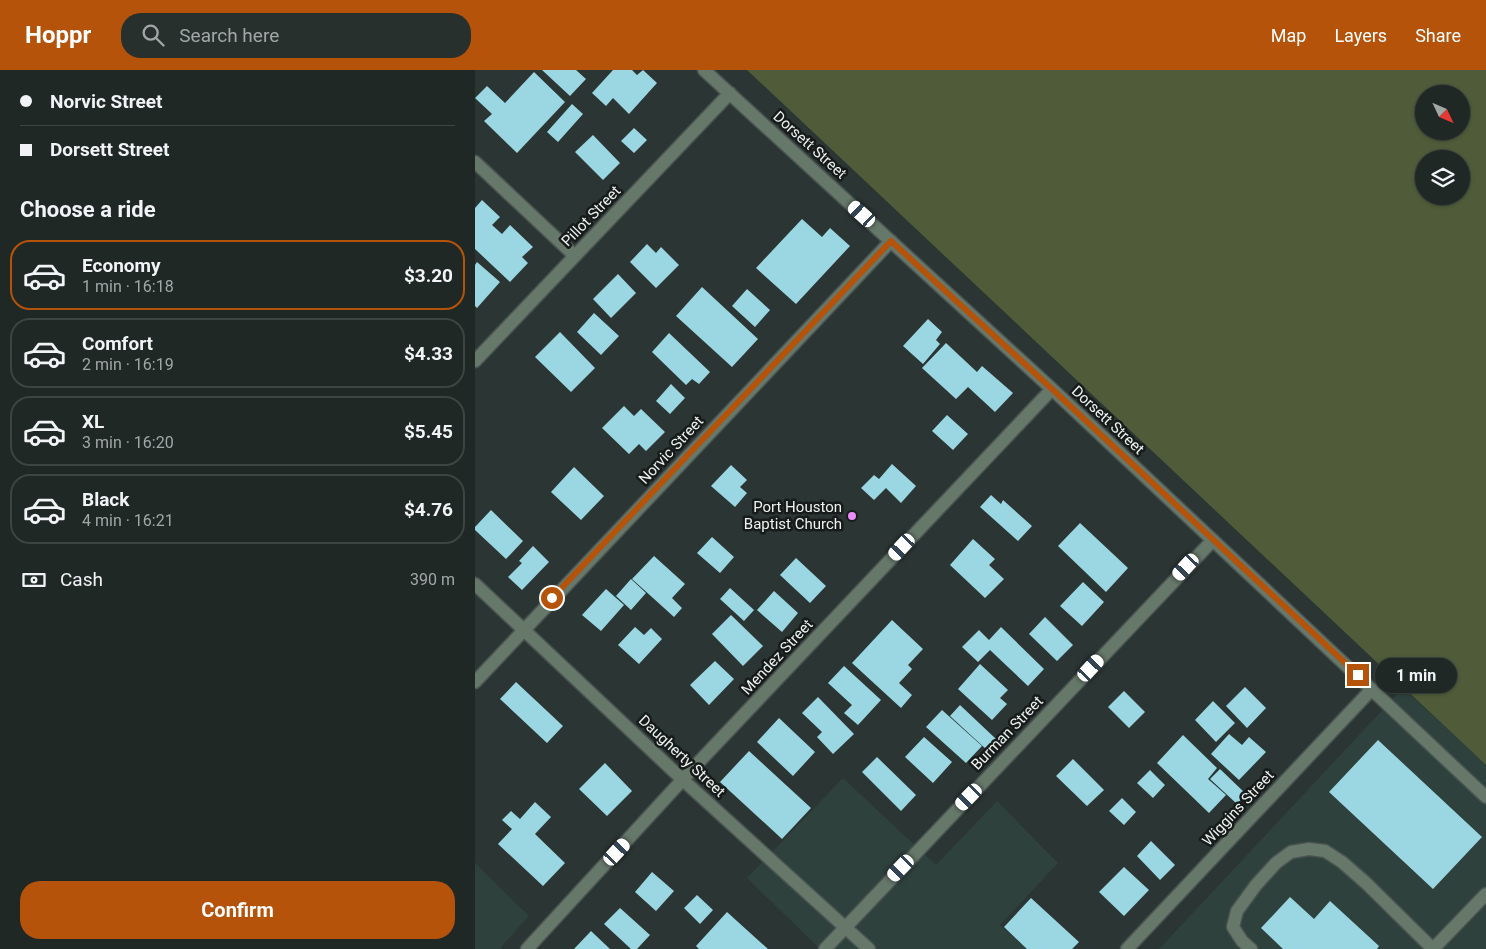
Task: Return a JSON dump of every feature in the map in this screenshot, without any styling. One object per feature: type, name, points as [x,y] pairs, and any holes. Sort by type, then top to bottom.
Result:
[{"type":"street","name":"Dorsett Street","points":[[705,70],[1052,389],[1486,797]]},
{"type":"street","name":"Pillot Street","points":[[475,361],[730,93]]},
{"type":"street","points":[[475,162],[575,256]]},
{"type":"street","name":"Norvic Street","points":[[475,682],[891,241]]},
{"type":"street","name":"Mendez Street","points":[[527,949],[683,780],[1052,389]]},
{"type":"street","name":"Burman Street","points":[[825,949],[1213,540]]},
{"type":"street","name":"Daugherty Street","points":[[475,584],[524,628],[683,780],[869,949]]},
{"type":"street","name":"Wiggins Street","points":[[1127,949],[1372,689]]},
{"type":"street","points":[[1251,949],[1242,941],[1233,927],[1237,911],[1276,864],[1291,852],[1309,849],[1325,851],[1342,862],[1438,947],[1486,894]]},
{"type":"shaded area","points":[[1403,688],[1486,765],[1486,949],[1159,949]]},
{"type":"shaded area","points":[[843,778],[936,865],[997,801],[1058,863],[1000,925],[1028,949],[820,949],[747,878]]},
{"type":"shaded area","points":[[475,863],[529,916],[501,947],[503,949],[475,949]]},
{"type":"green space","points":[[747,70],[1486,70],[1486,765]]},
{"type":"building","points":[[542,70],[576,70],[586,79],[570,96]]},
{"type":"building","points":[[613,70],[632,70],[637,75],[643,70],[657,83],[629,114],[613,98],[606,106],[592,93]]},
{"type":"building","points":[[534,72],[565,102],[517,153],[484,121],[492,114],[475,98],[487,86],[505,103]]},
{"type":"building","points":[[572,104],[583,114],[558,142],[547,132]]},
{"type":"building","points":[[634,128],[647,140],[634,153],[621,141]]},
{"type":"building","points":[[593,135],[620,163],[603,180],[575,152]]},
{"type":"building","points":[[482,200],[500,217],[492,225],[502,234],[510,225],[533,247],[522,257],[528,263],[510,282],[475,249],[475,208]]},
{"type":"building","points":[[802,219],[822,237],[830,228],[850,246],[796,304],[756,268]]},
{"type":"building","points":[[647,244],[656,253],[661,247],[679,265],[656,288],[630,262]]},
{"type":"building","points":[[477,262],[500,282],[477,308],[475,306],[475,265]]},
{"type":"building","points":[[618,274],[636,293],[611,318],[593,299]]},
{"type":"building","points":[[702,287],[758,339],[732,367],[676,316]]},
{"type":"building","points":[[747,289],[770,310],[755,327],[732,306]]},
{"type":"building","points":[[594,313],[619,336],[601,355],[577,332]]},
{"type":"building","points":[[928,319],[942,332],[936,340],[940,344],[923,364],[903,346]]},
{"type":"building","points":[[560,332],[595,368],[571,392],[535,357]]},
{"type":"building","points":[[669,333],[710,372],[699,384],[692,379],[686,385],[652,352]]},
{"type":"building","points":[[946,343],[977,372],[982,366],[1013,393],[995,412],[968,387],[956,399],[922,368]]},
{"type":"building","points":[[671,384],[685,398],[670,414],[656,401]]},
{"type":"building","points":[[624,406],[634,416],[641,409],[665,432],[646,451],[639,444],[629,454],[602,428]]},
{"type":"building","points":[[947,415],[968,434],[953,450],[932,431]]},
{"type":"building","points":[[892,464],[916,486],[901,503],[886,488],[874,500],[861,488],[874,475],[879,479]]},
{"type":"building","points":[[731,465],[747,480],[740,487],[747,493],[735,507],[711,486]]},
{"type":"building","points":[[574,467],[604,496],[581,520],[551,492]]},
{"type":"building","points":[[991,495],[1001,504],[1003,500],[1032,526],[1018,541],[980,507]]},
{"type":"building","points":[[491,510],[523,541],[506,559],[475,530],[475,527]]},
{"type":"building","points":[[1080,523],[1128,568],[1106,592],[1058,546]]},
{"type":"building","points":[[712,537],[734,557],[720,573],[697,553]]},
{"type":"building","points":[[973,539],[995,559],[989,565],[1004,579],[985,598],[950,565]]},
{"type":"building","points":[[533,546],[549,562],[522,590],[508,577],[522,563],[519,561]]},
{"type":"building","points":[[654,556],[685,584],[672,598],[682,608],[674,617],[632,579]]},
{"type":"building","points":[[796,558],[826,586],[810,603],[780,575]]},
{"type":"building","points":[[631,579],[646,593],[631,610],[616,596]]},
{"type":"building","points":[[1083,582],[1104,602],[1082,626],[1060,606]]},
{"type":"building","points":[[730,588],[754,610],[744,621],[720,599]]},
{"type":"building","points":[[606,589],[624,605],[601,631],[582,615]]},
{"type":"building","points":[[774,591],[798,613],[782,632],[757,610]]},
{"type":"building","points":[[731,615],[763,646],[743,666],[712,634]]},
{"type":"building","points":[[1045,617],[1073,645],[1057,661],[1029,634]]},
{"type":"building","points":[[892,620],[923,649],[908,665],[912,669],[899,683],[912,695],[901,708],[852,663]]},
{"type":"building","points":[[635,627],[644,635],[651,628],[662,639],[639,664],[618,645]]},
{"type":"building","points":[[1001,627],[1044,669],[1028,686],[990,650],[978,662],[962,647],[979,630],[989,640]]},
{"type":"building","points":[[715,661],[734,679],[709,705],[690,685]]},
{"type":"building","points":[[980,664],[1008,690],[1000,698],[1007,704],[992,720],[958,689]]},
{"type":"building","points":[[844,666],[881,700],[858,725],[844,713],[852,705],[828,683]]},
{"type":"building","points":[[516,682],[563,726],[547,743],[500,699]]},
{"type":"building","points":[[1245,687],[1266,708],[1247,728],[1226,706]]},
{"type":"building","points":[[1124,691],[1145,712],[1129,728],[1108,707]]},
{"type":"building","points":[[818,697],[854,734],[833,754],[817,737],[822,732],[802,713]]},
{"type":"building","points":[[1213,701],[1235,723],[1216,742],[1195,720]]},
{"type":"building","points":[[960,705],[996,739],[987,750],[950,716]]},
{"type":"building","points":[[942,710],[982,746],[966,763],[926,727]]},
{"type":"building","points":[[779,718],[815,752],[793,776],[757,742]]},
{"type":"building","points":[[1229,734],[1242,745],[1249,737],[1266,752],[1239,780],[1211,754]]},
{"type":"building","points":[[1183,735],[1217,768],[1208,779],[1226,795],[1209,813],[1157,763]]},
{"type":"building","points":[[924,737],[952,762],[933,783],[905,757]]},
{"type":"building","points":[[1378,740],[1482,837],[1433,889],[1329,792]]},
{"type":"building","points":[[749,751],[811,808],[782,839],[720,782]]},
{"type":"building","points":[[877,757],[916,795],[901,811],[862,772]]},
{"type":"building","points":[[1073,759],[1104,790],[1087,806],[1056,776]]},
{"type":"building","points":[[605,763],[632,791],[607,816],[579,789]]},
{"type":"building","points":[[1220,769],[1246,794],[1237,804],[1210,779]]},
{"type":"building","points":[[1150,770],[1165,785],[1153,798],[1137,783]]},
{"type":"building","points":[[1122,798],[1136,812],[1124,825],[1109,811]]},
{"type":"building","points":[[535,802],[551,817],[535,834],[565,863],[543,886],[498,844],[512,829],[502,820],[511,811],[520,819]]},
{"type":"building","points":[[1151,841],[1175,865],[1160,880],[1137,856]]},
{"type":"building","points":[[1124,867],[1149,890],[1124,916],[1099,892]]},
{"type":"building","points":[[652,872],[674,891],[656,911],[635,892]]},
{"type":"building","points":[[697,895],[713,910],[700,924],[684,908]]},
{"type":"building","points":[[1290,897],[1314,919],[1330,901],[1379,946],[1377,949],[1283,949],[1261,928]]},
{"type":"building","points":[[1031,898],[1079,942],[1072,949],[1027,949],[1004,927]]},
{"type":"building","points":[[620,908],[650,935],[637,949],[631,949],[604,924]]},
{"type":"building","points":[[727,912],[768,949],[699,949],[696,946]]},
{"type":"building","points":[[591,931],[610,949],[574,949]]},
{"type":"place","name":"Port Houston Baptist Church","points":[[852,516]]},
{"type":"route","points":[[552,598],[891,241],[1358,675]]}]
